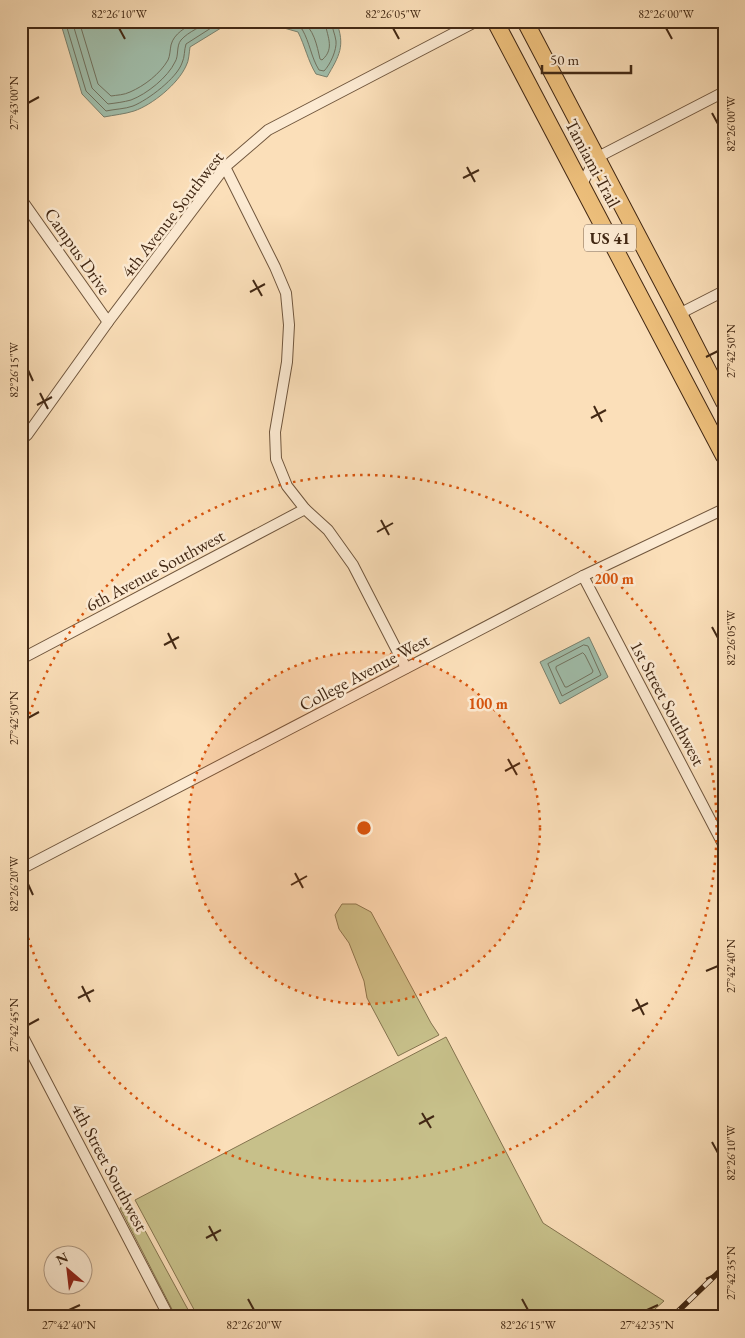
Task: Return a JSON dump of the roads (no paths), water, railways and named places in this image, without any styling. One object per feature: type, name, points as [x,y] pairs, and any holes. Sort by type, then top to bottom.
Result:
[{"type":"main road","name":"Tamiami Trail","points":[[495,21],[724,456]]},
{"type":"main road","name":"Tamiami Trail","points":[[525,21],[724,402]]},
{"type":"main road","points":[[643,302],[662,314],[670,316],[679,314]]},
{"type":"street","name":"4th Avenue Southwest","points":[[21,440],[27,435],[108,322],[225,167],[268,130],[477,21]]},
{"type":"street","points":[[582,184],[596,158],[724,92]]},
{"type":"street","points":[[225,167],[286,293],[288,325],[287,362],[274,432],[276,459],[287,486],[305,509],[328,530],[353,565],[406,668]]},
{"type":"street","name":"Campus Drive","points":[[21,199],[108,322]]},
{"type":"street","points":[[679,314],[724,291]]},
{"type":"street","name":"6th Avenue Southwest","points":[[21,659],[305,509]]},
{"type":"street","name":"College Avenue West","points":[[21,870],[583,576],[724,509]]},
{"type":"street","name":"1st Street Southwest","points":[[583,576],[724,846]]},
{"type":"street","name":"4th Street Southwest","points":[[21,1033],[169,1317]]},
{"type":"water","points":[[60,21],[230,21],[190,47],[188,62],[182,73],[171,87],[156,99],[134,111],[104,117],[82,94]]},
{"type":"water","points":[[271,21],[336,21],[341,44],[338,57],[327,77],[316,74],[298,32],[284,28]]},
{"type":"water","points":[[589,637],[608,677],[560,704],[540,662]]},
{"type":"railway","points":[[672,1317],[724,1267]]}]
